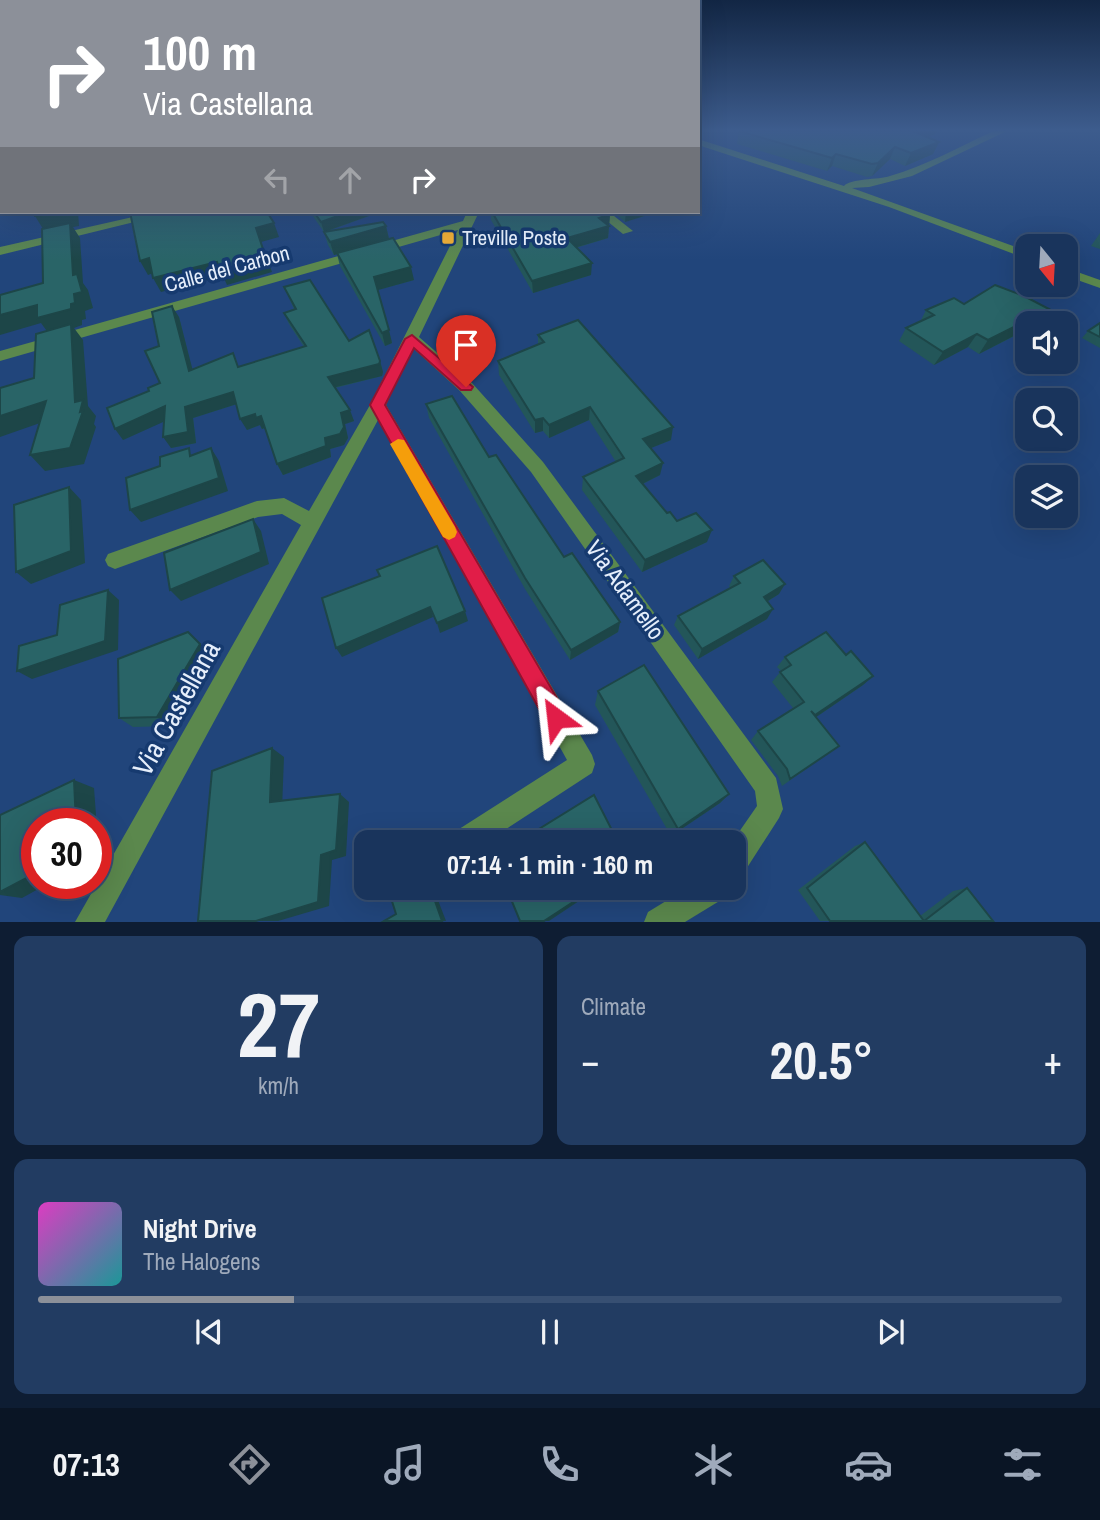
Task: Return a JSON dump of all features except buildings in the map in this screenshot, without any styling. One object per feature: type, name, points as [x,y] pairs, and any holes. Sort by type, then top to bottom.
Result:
[{"type":"street","points":[[779,174],[1015,253]]},
{"type":"street","points":[[800,174],[902,208],[1015,252]]},
{"type":"street","points":[[868,197],[880,187],[905,174]]},
{"type":"street","points":[[801,181],[807,180],[868,197],[916,220]]},
{"type":"street","points":[[828,183],[880,187]]},
{"type":"street","points":[[880,187],[890,201],[902,208]]},
{"type":"street","points":[[0,251],[160,214]]},
{"type":"street","points":[[604,214],[627,231]]},
{"type":"street","name":"Via Castellana","points":[[89,922],[378,405],[471,215]]},
{"type":"street","name":"Calle del Carbon","points":[[0,356],[471,215]]},
{"type":"street","points":[[1078,276],[1100,284]]},
{"type":"street","name":"Via Adamello","points":[[412,339],[466,387],[537,467],[767,788],[770,809],[746,845]]},
{"type":"street","points":[[378,405],[583,764],[481,830]]},
{"type":"street","points":[[115,560],[257,509],[284,506],[311,521]]},
{"type":"street","points":[[658,922],[694,900]]},
{"type":"slow traffic","points":[[398,444],[449,532]]},
{"type":"place","name":"Treville Poste","points":[[448,238]]},
{"type":"route","points":[[466,387],[412,339],[378,405],[556,718]]}]
